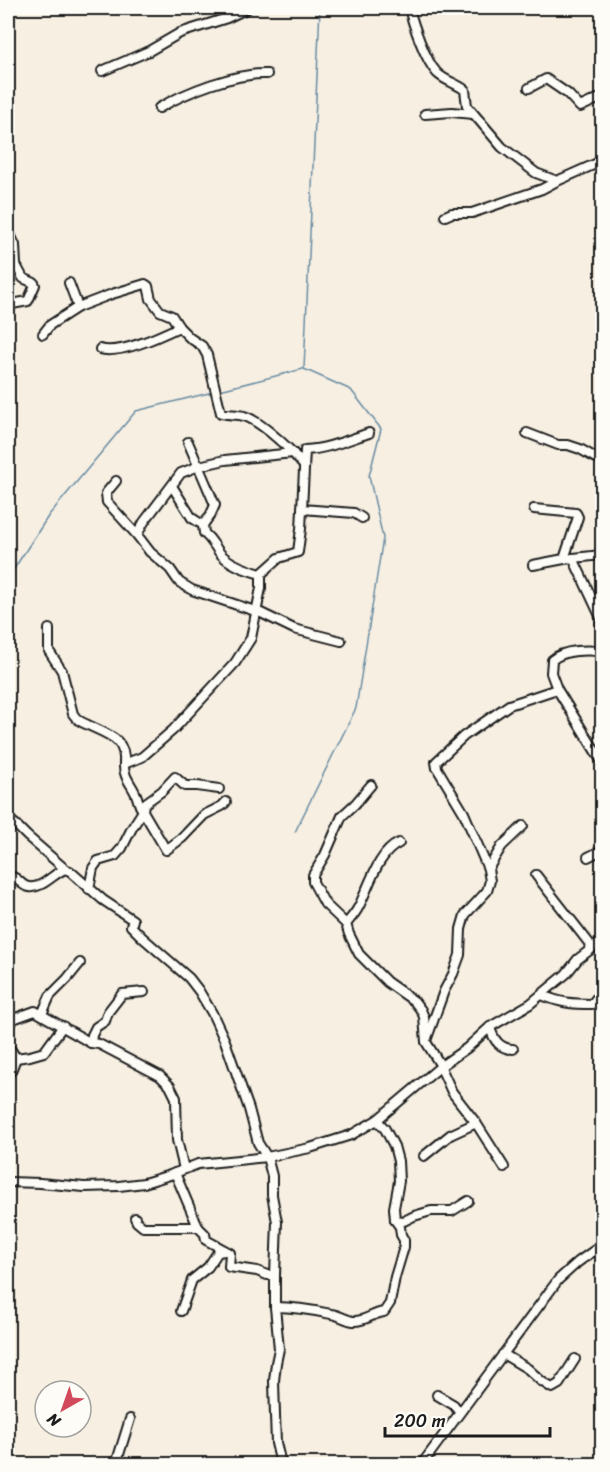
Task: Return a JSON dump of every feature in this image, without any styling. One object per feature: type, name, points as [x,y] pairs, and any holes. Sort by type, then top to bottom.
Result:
[{"type":"street","points":[[102,71],[150,51],[180,33],[227,18],[248,8]]},
{"type":"street","points":[[409,8],[421,45],[436,72],[450,83],[465,90],[467,106],[502,147],[536,173],[557,181]]},
{"type":"street","points":[[159,108],[172,100],[211,85],[267,74]]},
{"type":"street","points":[[529,88],[546,79],[568,94],[580,107],[603,97]]},
{"type":"street","points":[[425,114],[452,112],[473,114]]},
{"type":"street","points":[[8,147],[8,228],[15,245],[16,265],[23,278],[35,285],[28,301],[12,304],[8,308]]},
{"type":"street","points":[[445,216],[452,213],[472,213],[543,189],[603,161]]},
{"type":"street","points":[[69,283],[78,307]]},
{"type":"street","points":[[43,334],[50,325],[78,307],[145,284],[148,286],[151,299],[160,311],[172,316],[178,327],[202,346],[207,355],[220,412],[253,419],[278,438],[304,466]]},
{"type":"street","points":[[100,349],[106,351],[128,347],[156,338],[178,327]]},
{"type":"street","points":[[124,764],[142,756],[173,730],[235,663],[251,638],[261,588],[261,574],[279,558],[298,552],[304,450],[313,450],[369,433]]},
{"type":"street","points":[[527,433],[558,445],[580,449],[603,460]]},
{"type":"street","points":[[188,442],[214,505],[203,525],[204,532],[220,553],[229,560],[247,570],[261,574]]},
{"type":"street","points":[[137,535],[144,522],[181,473],[225,460],[293,453]]},
{"type":"street","points":[[116,481],[106,494],[107,502],[150,552],[170,569],[179,582],[192,590],[257,612],[294,629],[341,641]]},
{"type":"street","points":[[172,486],[192,518],[203,525]]},
{"type":"street","points":[[302,509],[354,513],[362,518]]},
{"type":"street","points":[[534,509],[576,513],[578,517],[564,559]]},
{"type":"street","points":[[532,566],[564,559],[603,555]]},
{"type":"street","points":[[573,558],[601,618],[603,629]]},
{"type":"street","points":[[49,629],[49,651],[62,671],[76,720],[119,742],[125,752],[124,770],[127,779],[137,795],[139,806],[166,850],[182,838],[204,815],[222,806],[225,802]]},
{"type":"street","points":[[603,651],[588,650],[560,654],[552,660],[551,673],[556,689],[603,762]]},
{"type":"street","points":[[426,1042],[460,955],[461,929],[465,915],[487,891],[490,881],[488,868],[464,813],[437,768],[436,762],[464,736],[510,705],[556,689]]},
{"type":"street","points":[[89,889],[93,868],[98,861],[115,856],[143,811],[144,804],[162,791],[175,777],[185,786],[219,789]]},
{"type":"street","points":[[371,784],[342,816],[325,855],[313,875],[313,882],[325,904],[346,924],[359,954],[387,982],[414,1001],[421,1010],[424,1017],[426,1042],[441,1066],[452,1092],[476,1123],[504,1167]]},
{"type":"street","points":[[8,819],[89,889],[133,920],[131,926],[189,978],[199,991],[225,1041],[249,1109],[258,1143],[267,1157],[272,1176],[272,1195],[277,1222],[275,1307],[279,1349],[275,1372],[275,1415],[276,1443],[281,1464]]},
{"type":"street","points":[[488,868],[502,846],[523,826]]},
{"type":"street","points":[[346,924],[357,910],[384,854],[399,843]]},
{"type":"street","points":[[588,857],[603,850]]},
{"type":"street","points":[[8,876],[18,879],[25,886],[36,887],[65,869]]},
{"type":"street","points":[[536,875],[589,943],[590,950]]},
{"type":"street","points":[[8,1182],[84,1186],[144,1183],[198,1164],[267,1157],[310,1148],[351,1135],[377,1120],[490,1027],[530,1004],[566,974],[578,959],[602,941]]},
{"type":"street","points":[[42,1014],[50,996],[67,980],[80,963]]},
{"type":"street","points":[[542,994],[572,1004],[592,1004],[603,991]]},
{"type":"street","points":[[91,1043],[96,1027],[105,1021],[108,1012],[122,994],[144,992]]},
{"type":"street","points":[[8,1026],[13,1019],[35,1011],[91,1043],[99,1044],[160,1076],[170,1086],[176,1098],[177,1140],[184,1169]]},
{"type":"street","points":[[16,1058],[44,1052],[63,1026]]},
{"type":"street","points":[[490,1027],[499,1045],[513,1049]]},
{"type":"street","points":[[8,1048],[16,1058]]},
{"type":"street","points":[[11,1071],[16,1058]]},
{"type":"street","points":[[275,1307],[295,1307],[334,1314],[352,1321],[363,1321],[377,1313],[384,1312],[390,1303],[404,1240],[400,1227],[394,1220],[399,1181],[398,1161],[394,1146],[377,1120]]},
{"type":"street","points":[[423,1156],[450,1135],[476,1123]]},
{"type":"street","points":[[175,1173],[198,1227],[205,1234],[206,1240],[230,1253],[230,1267],[275,1275]]},
{"type":"street","points":[[394,1220],[404,1221],[431,1211],[452,1211],[468,1201]]},
{"type":"street","points":[[135,1218],[143,1227],[198,1227]]},
{"type":"street","points":[[422,1464],[558,1280],[578,1262],[603,1245]]},
{"type":"street","points":[[181,1311],[192,1280],[208,1267],[218,1252],[225,1251]]},
{"type":"street","points":[[503,1354],[528,1369],[552,1389],[559,1384],[575,1359]]},
{"type":"street","points":[[437,1395],[454,1405],[459,1412]]},
{"type":"street","points":[[116,1464],[130,1419]]},
{"type":"waterway","points":[[295,832],[356,708],[383,538],[369,476],[381,429],[351,390],[304,369],[320,8]]},
{"type":"waterway","points":[[220,390],[303,369]]},
{"type":"waterway","points":[[8,578],[49,515],[136,411],[213,392]]}]
